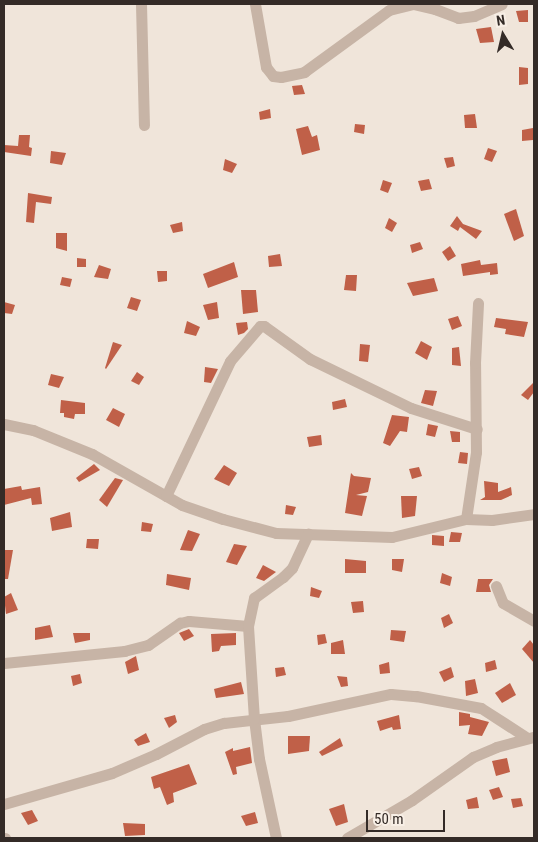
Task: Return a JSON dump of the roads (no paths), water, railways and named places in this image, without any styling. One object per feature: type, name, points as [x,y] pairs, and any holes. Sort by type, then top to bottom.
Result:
[{"type":"street","points":[[141,4],[144,125]]},
{"type":"street","points":[[255,4],[266,67],[273,76],[281,77],[304,72],[389,10],[413,4],[435,9],[458,18],[474,16],[502,4]]},
{"type":"street","points":[[466,519],[476,452],[475,364],[478,303]]},
{"type":"street","points":[[166,496],[230,361],[260,326],[264,326],[310,359],[411,408],[477,429]]},
{"type":"street","points":[[4,424],[33,430],[92,454],[182,504],[241,524],[276,533],[392,537],[466,519],[492,520],[534,514]]},
{"type":"street","points":[[276,838],[260,766],[254,719],[248,626],[254,598],[292,568],[308,534]]},
{"type":"street","points":[[496,586],[503,603],[534,621]]},
{"type":"street","points":[[4,663],[124,651],[148,645],[180,624],[189,621],[248,626]]},
{"type":"street","points":[[4,804],[112,773],[156,754],[204,728],[224,723],[288,716],[331,708],[365,698],[391,694],[408,695],[481,708],[530,737]]},
{"type":"street","points":[[347,838],[412,800],[473,757],[530,737]]}]
